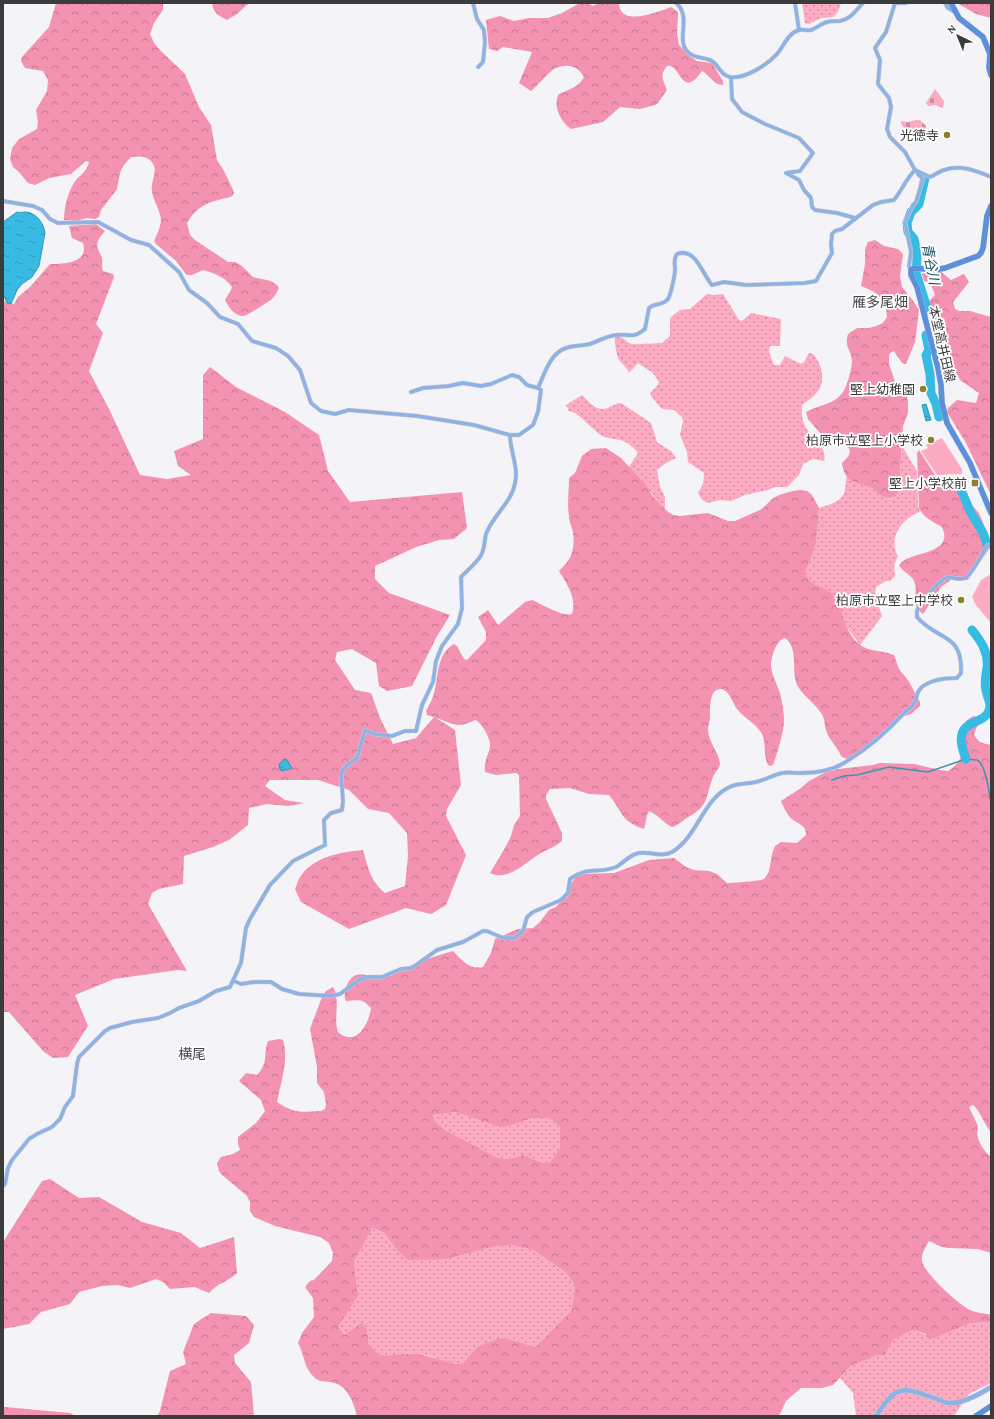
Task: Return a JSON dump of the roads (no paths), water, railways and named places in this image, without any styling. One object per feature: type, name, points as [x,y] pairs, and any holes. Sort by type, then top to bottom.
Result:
[{"type":"main road","points":[[951,3],[959,18],[982,37],[990,54],[988,68],[991,74]]},
{"type":"main road","points":[[915,268],[935,270],[945,268],[974,258],[982,253],[985,241],[987,216],[991,206]]},
{"type":"main road","name":"本堂高井田線","points":[[915,268],[911,275],[917,287],[938,368],[942,385],[942,403],[947,423],[970,463],[991,513]]},
{"type":"main road","points":[[976,1416],[991,1406]]},
{"type":"street","points":[[473,3],[477,20],[484,30],[485,42],[483,62],[478,67]]},
{"type":"street","points":[[676,3],[684,14],[684,47],[689,53],[696,57],[710,60],[724,75],[732,78],[739,78],[766,64],[777,54],[786,43],[790,35],[799,30],[810,30],[827,22],[845,20],[852,16],[863,3]]},
{"type":"street","points":[[795,3],[799,30]]},
{"type":"street","points":[[906,3],[895,3],[886,32],[875,48],[880,60],[878,84],[889,98],[891,107],[887,129],[890,137],[905,152],[918,174],[923,179],[916,202],[905,222],[911,252],[909,266],[915,268]]},
{"type":"street","points":[[945,3],[948,8],[956,12]]},
{"type":"street","points":[[732,78],[732,99],[742,112],[765,124],[799,138],[813,153],[800,171],[786,173],[799,180],[810,198],[812,207],[815,210],[837,213],[855,218]]},
{"type":"street","points":[[916,170],[930,177],[945,169],[961,168],[974,170],[991,177]]},
{"type":"street","points":[[3,201],[33,206],[42,210],[50,219],[58,223],[98,222],[131,240],[149,245],[179,272],[189,290],[207,303],[220,317],[238,324],[252,341],[276,348],[288,356],[300,370],[311,403],[321,411],[335,414],[349,410],[417,416],[474,424],[510,435],[519,435],[534,425],[539,407],[540,390],[538,388],[549,364],[555,355],[563,348],[580,346],[612,336],[637,335],[645,329],[648,308],[650,306],[665,302],[669,297],[675,275],[676,268],[674,261],[677,254],[685,253],[696,259],[712,285],[724,282],[746,285],[805,283],[816,281],[832,253],[832,234],[835,231],[842,229],[873,205],[894,200],[908,178],[916,170]]},
{"type":"street","points":[[411,392],[423,388],[449,386],[463,383],[481,386],[491,384],[512,375],[519,377],[528,385],[538,388]]},
{"type":"street","points":[[3,1186],[5,1184],[8,1168],[12,1160],[26,1143],[37,1134],[52,1127],[60,1119],[65,1107],[73,1096],[76,1064],[79,1057],[105,1031],[132,1022],[164,1016],[179,1008],[199,1001],[216,991],[230,987],[241,963],[246,928],[270,885],[293,861],[325,845],[324,820],[331,813],[342,810],[341,773],[346,766],[357,758],[365,730],[374,734],[392,736],[405,731],[416,731],[422,704],[433,682],[436,661],[442,646],[458,624],[462,608],[461,578],[480,556],[483,550],[486,533],[499,512],[512,496],[516,482],[510,435]]},
{"type":"street","points":[[234,981],[241,984],[271,982],[282,989],[299,994],[331,996],[340,994],[367,977],[382,977],[401,969],[412,968],[437,950],[463,942],[483,931],[487,931],[504,938],[515,938],[523,931],[526,917],[533,912],[561,900],[568,893],[570,879],[576,874],[585,871],[614,868],[635,854],[665,855],[672,852],[686,840],[712,802],[731,787],[756,782],[782,773],[829,770],[843,764],[880,738],[897,722],[914,704],[917,692],[923,686],[940,679],[957,678],[961,673],[961,659],[959,651],[955,645],[944,636],[928,628],[921,622],[917,617],[917,611],[932,591],[944,580],[947,578],[965,578],[972,572],[988,545],[991,547]]},
{"type":"street","points":[[876,1416],[894,1393],[900,1390],[906,1390],[948,1403],[968,1398],[991,1387]]},
{"type":"water","points":[[17,212],[30,213],[37,217],[43,226],[45,233],[39,266],[32,277],[22,284],[17,290],[11,304],[7,303],[3,294],[3,222]]},
{"type":"water","points":[[926,404],[931,420],[926,421],[922,405]]},
{"type":"water","points":[[285,759],[292,768],[287,770],[284,769],[284,771],[280,770],[279,764]]},
{"type":"waterway","name":"青谷川","points":[[925,178],[919,204],[911,212],[907,223],[908,232],[914,239],[915,243],[917,258],[916,273],[928,311]]},
{"type":"waterway","name":"青谷川","points":[[926,335],[929,350],[926,355],[930,374],[931,393],[936,404],[939,417]]},
{"type":"waterway","name":"青谷川","points":[[957,481],[987,544]]},
{"type":"waterway","name":"青谷川","points":[[966,759],[961,739],[962,734],[968,726],[985,717],[990,707],[985,685],[987,668],[986,652],[972,630]]},
{"type":"waterway","points":[[832,780],[844,776],[857,775],[889,767],[928,772],[966,759],[977,760],[983,767],[985,773],[991,803]]},
{"type":"place","name":"光徳寺","points":[[947,135]]},
{"type":"place","name":"堅上幼稚園","points":[[923,389]]},
{"type":"place","name":"柏原市立堅上小学校","points":[[931,440]]},
{"type":"place","name":"堅上小学校前","points":[[975,483]]},
{"type":"place","name":"柏原市立堅上中学校","points":[[961,600]]},
{"type":"district","name":"雁多尾畑","points":[[880,302]]},
{"type":"district","name":"横尾","points":[[192,1054]]}]
